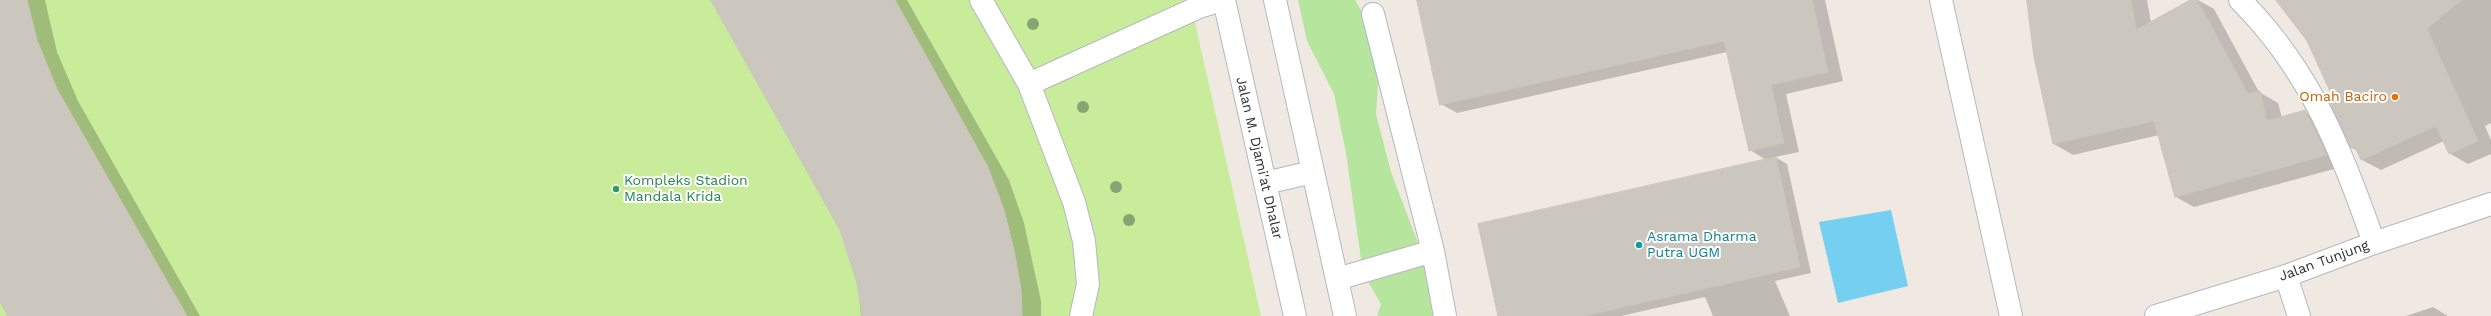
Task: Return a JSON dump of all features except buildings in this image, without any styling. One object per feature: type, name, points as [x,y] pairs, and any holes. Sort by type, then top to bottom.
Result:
[{"type":"street","points":[[981,0],[1030,84],[1074,202],[1084,241],[1088,284],[1081,316]]},
{"type":"street","points":[[1030,84],[1198,7],[1223,0]]},
{"type":"street","name":"Jalan M. Djami'at Dhalar","points":[[1223,0],[1295,316]]},
{"type":"street","points":[[1275,0],[1345,316]]},
{"type":"street","points":[[1941,0],[2011,316]]},
{"type":"street","points":[[2240,0],[2286,51],[2304,80],[2340,154],[2374,243]]},
{"type":"street","points":[[1373,14],[1433,251],[1445,316]]},
{"type":"street","points":[[1265,183],[1313,172]]},
{"type":"street","name":"Jalan Tunjung","points":[[2156,316],[2286,276],[2374,243],[2491,204]]},
{"type":"street","points":[[1337,279],[1433,251]]},
{"type":"street","points":[[2286,276],[2299,316]]},
{"type":"green space","name":"Kompleks Stadion Mandala Krida","points":[[0,0],[1190,0],[1261,316],[0,316]]},
{"type":"green space","points":[[1298,0],[1355,0],[1381,44],[1376,114],[1391,172],[1426,264],[1436,316],[1377,316],[1381,304],[1363,273],[1346,153],[1334,94],[1307,41]]},
{"type":"water","points":[[1891,210],[1908,286],[1838,303],[1819,222]]},
{"type":"place","name":"Omah Baciro","points":[[2395,97]]},
{"type":"place","name":"Kompleks Stadion Mandala Krida","points":[[616,189]]},
{"type":"place","name":"Asrama Dharma Putra UGM","points":[[1639,245]]}]
